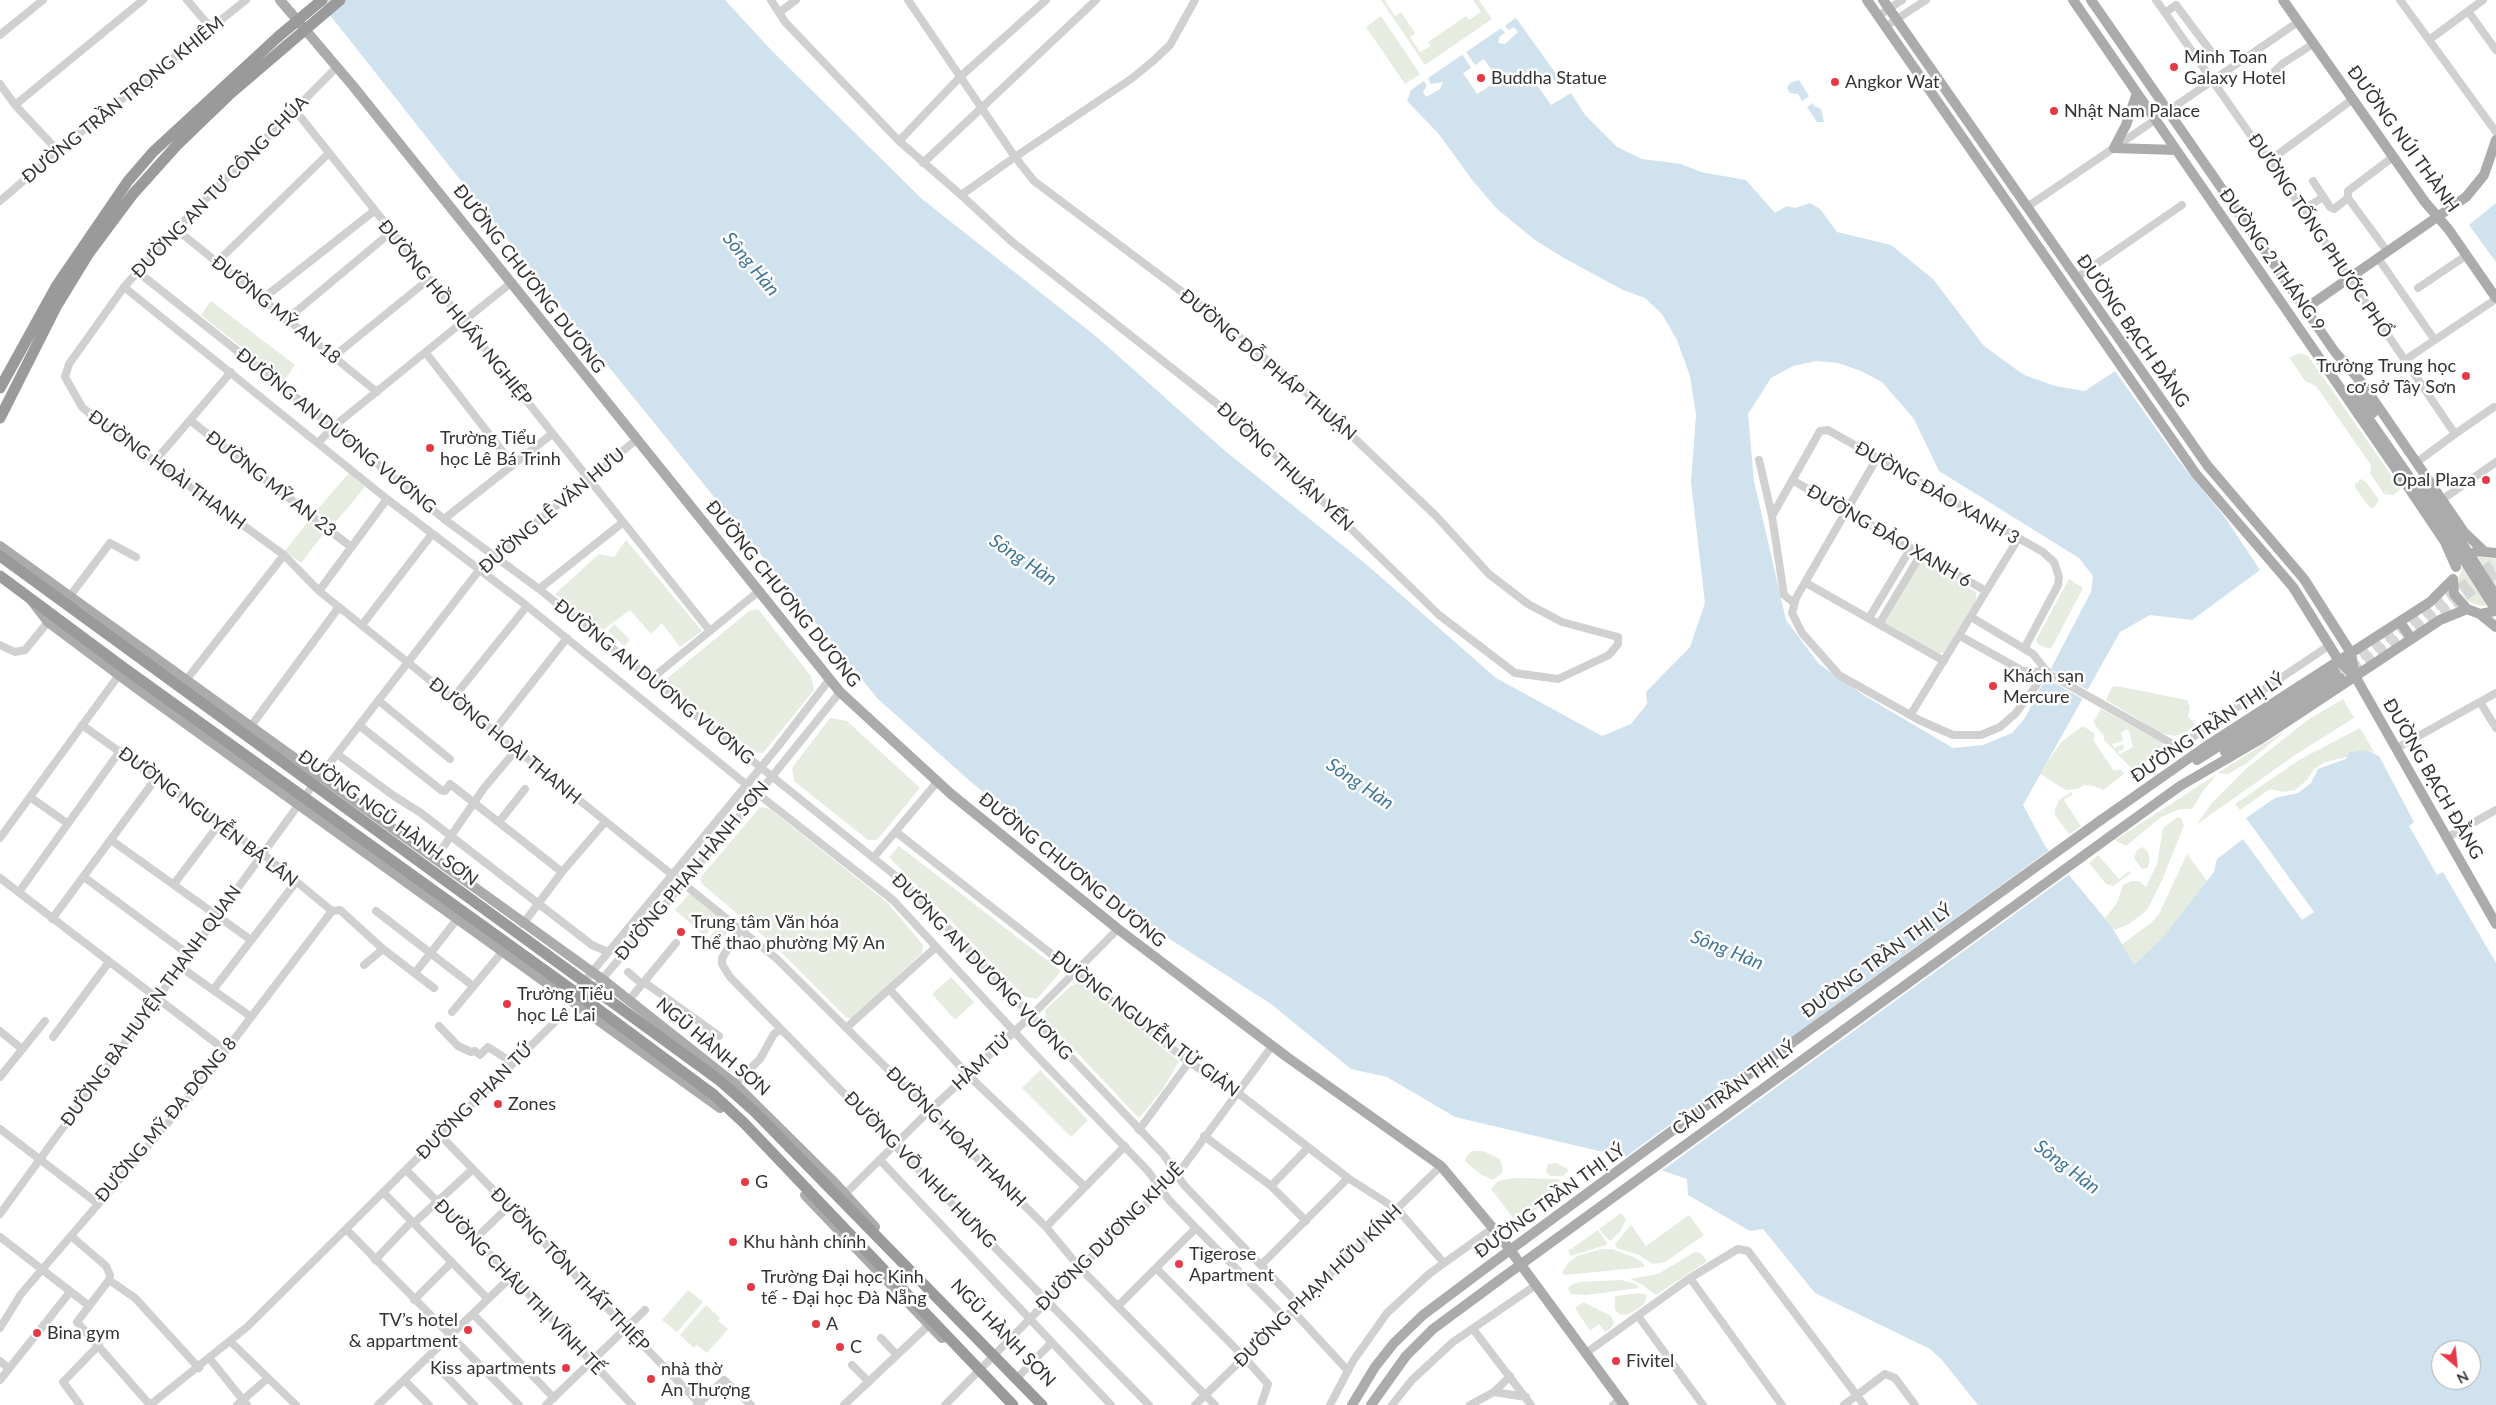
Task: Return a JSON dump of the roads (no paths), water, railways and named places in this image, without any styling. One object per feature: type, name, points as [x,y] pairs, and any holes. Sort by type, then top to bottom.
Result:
[{"type":"highway","points":[[0,418],[56,307],[89,253],[133,194],[178,145],[322,0]]},
{"type":"highway","points":[[0,388],[57,285],[128,181],[160,146],[282,41],[340,0]]},
{"type":"highway","name":"ĐƯỜNG NGŨ HÀNH SƠN","points":[[0,556],[98,622],[313,785],[588,976],[719,1080],[754,1111]]},
{"type":"highway","name":"ĐƯỜNG NGŨ HÀNH SƠN","points":[[0,577],[575,1002]]},
{"type":"highway","name":"NGŨ HÀNH SƠN","points":[[575,1002],[714,1095],[744,1123],[825,1212],[931,1323],[969,1359],[979,1372]]},
{"type":"highway","name":"NGŨ HÀNH SƠN","points":[[754,1111],[843,1196],[1042,1405]]},
{"type":"highway","points":[[979,1372],[1013,1405]]},
{"type":"main road","name":"ĐƯỜNG CHƯƠNG DƯƠNG","points":[[280,0],[338,67],[512,282],[636,440],[840,692],[938,781],[1118,929],[1272,1046],[1441,1166],[1493,1228],[1586,1353],[1619,1403]]},
{"type":"main road","name":"ĐƯỜNG BẠCH ĐẰNG","points":[[1867,0],[2196,474],[2284,577],[2339,660],[2355,676],[2495,921]]},
{"type":"main road","name":"ĐƯỜNG 2 THÁNG 9","points":[[2073,0],[2322,360],[2344,396],[2445,542],[2456,567]]},
{"type":"main road","name":"ĐƯỜNG 2 THÁNG 9","points":[[2091,0],[2335,352],[2362,383],[2464,532],[2492,551]]},
{"type":"main road","name":"ĐƯỜNG NÚI THÀNH","points":[[2283,0],[2496,298]]},
{"type":"main road","name":"ĐƯỜNG BẠCH ĐẰNG","points":[[1886,4],[2207,465],[2296,569],[2351,653]]},
{"type":"main road","points":[[1923,79],[1934,72]]},
{"type":"main road","points":[[2137,93],[2126,125],[2114,148],[2176,150]]},
{"type":"main road","points":[[2155,120],[2168,111]]},
{"type":"main road","points":[[1967,144],[1978,136]]},
{"type":"main road","points":[[2306,308],[2458,204],[2476,187],[2484,175],[2496,140]]},
{"type":"main road","points":[[2018,218],[2027,207]]},
{"type":"main road","points":[[2065,286],[2076,278]]},
{"type":"main road","points":[[2114,357],[2125,349]]},
{"type":"main road","points":[[2335,352],[2353,390],[2496,610],[2480,614]]},
{"type":"main road","points":[[2322,360],[2353,390],[2436,502],[2496,596]]},
{"type":"main road","points":[[2196,474],[2207,465]]},
{"type":"main road","name":"ĐƯỜNG NGŨ HÀNH SƠN","points":[[0,546],[88,608],[98,622],[187,679],[435,859]]},
{"type":"main road","points":[[2492,551],[2465,557],[2456,567],[2452,580],[2458,600],[2467,609],[2480,614],[2496,626]]},
{"type":"main road","points":[[2284,577],[2296,569]]},
{"type":"main road","name":"ĐƯỜNG TRẦN THỊ LÝ","points":[[1352,1405],[1362,1386],[1394,1343],[1423,1315],[1794,1042],[2101,820],[2205,747],[2400,622],[2438,596],[2452,580]]},
{"type":"main road","name":"ĐƯỜNG NGŨ HÀNH SƠN","points":[[30,598],[38,612],[48,622],[119,675],[301,801],[503,951]]},
{"type":"main road","name":"ĐƯỜNG TRẦN THỊ LÝ","points":[[2112,835],[2180,786],[2259,740],[2411,638],[2440,620],[2467,609]]},
{"type":"main road","points":[[2400,622],[2411,638]]},
{"type":"main road","points":[[2351,653],[2355,676]]},
{"type":"main road","points":[[2169,774],[2209,754],[2338,675],[2213,760],[2180,786]]},
{"type":"main road","name":"CẦU TRẦN THỊ LÝ","points":[[1498,1281],[2112,835]]},
{"type":"main road","points":[[435,859],[523,924],[588,976]]},
{"type":"main road","name":"NGŨ HÀNH SƠN","points":[[503,951],[575,1002]]},
{"type":"main road","name":"NGŨ HÀNH SƠN","points":[[598,984],[629,1000],[735,1084],[843,1196]]},
{"type":"main road","name":"ĐƯỜNG TRẦN THỊ LÝ","points":[[1371,1405],[1406,1356],[1433,1329],[1498,1281]]},
{"type":"main road","name":"NGŨ HÀNH SƠN","points":[[931,1323],[1008,1405]]},
{"type":"main road","name":"NGŨ HÀNH SƠN","points":[[995,1354],[1020,1375],[1049,1405]]},
{"type":"street","points":[[0,35],[43,0]]},
{"type":"street","points":[[15,105],[144,0]]},
{"type":"street","points":[[187,0],[211,28]]},
{"type":"street","name":"ĐƯỜNG TRẦN TRỌNG KHIÊM","points":[[0,201],[58,151],[246,0]]},
{"type":"street","name":"ĐƯỜNG THUẬN YẾN","points":[[771,0],[785,22],[922,163],[961,195],[1011,241],[1249,429],[1439,615],[1515,673],[1558,679],[1609,655],[1618,644],[1618,637]]},
{"type":"street","points":[[780,12],[796,0]]},
{"type":"street","points":[[908,0],[961,76]]},
{"type":"street","points":[[899,140],[961,76],[1046,0]]},
{"type":"street","points":[[922,163],[1096,0]]},
{"type":"street","points":[[961,195],[1015,156],[1132,79],[1170,45],[1194,0]]},
{"type":"street","points":[[1878,16],[1886,4],[1902,0]]},
{"type":"street","points":[[1886,27],[1926,0]]},
{"type":"street","name":"ĐƯỜNG TỐNG PHƯỚC PHỔ","points":[[2156,0],[2303,210],[2455,434]]},
{"type":"street","points":[[2400,0],[2496,132]]},
{"type":"street","points":[[2429,40],[2483,0]]},
{"type":"street","points":[[2165,13],[2176,5],[2215,56]]},
{"type":"street","points":[[2468,11],[2496,50]]},
{"type":"street","points":[[2168,111],[2214,82],[2298,22]]},
{"type":"street","points":[[2271,75],[2282,64],[2313,44]]},
{"type":"street","name":"ĐƯỜNG AN TƯ CÔNG CHÚA","points":[[106,310],[176,229],[338,67]]},
{"type":"street","name":"ĐƯỜNG ĐỖ PHÁP THUẬN","points":[[961,76],[1034,181],[1213,314],[1308,394],[1436,516],[1490,574],[1528,604],[1562,622],[1618,637]]},
{"type":"street","points":[[0,84],[15,105],[58,151]]},
{"type":"street","points":[[2269,161],[2353,99]]},
{"type":"street","name":"ĐƯỜNG HỒ HUẤN NGHIỆP","points":[[295,110],[390,233],[710,631]]},
{"type":"street","points":[[2027,207],[2155,120]]},
{"type":"street","points":[[216,262],[328,154]]},
{"type":"street","points":[[2387,251],[2348,198],[2348,191],[2394,157]]},
{"type":"street","points":[[2312,181],[2332,209],[2348,198]]},
{"type":"street","points":[[2303,210],[2323,197]]},
{"type":"street","points":[[2076,278],[2182,205]]},
{"type":"street","points":[[261,300],[374,211]]},
{"type":"street","name":"ĐƯỜNG MỸ AN 18","points":[[176,229],[261,300],[377,392]]},
{"type":"street","points":[[286,320],[390,233]]},
{"type":"street","points":[[2418,288],[2467,255]]},
{"type":"street","points":[[2378,258],[2434,339]]},
{"type":"street","name":"ĐƯỜNG AN DƯƠNG VƯƠNG","points":[[138,272],[333,427],[444,519],[539,589],[907,885],[1164,1155],[1178,1175],[1299,1305]]},
{"type":"street","points":[[333,357],[428,280]]},
{"type":"street","points":[[319,442],[333,427],[512,282]]},
{"type":"street","name":"ĐƯỜNG AN DƯƠNG VƯƠNG","points":[[124,287],[319,442],[387,499],[527,606],[758,794],[893,900],[1014,1032],[1125,1146],[1196,1228],[1285,1318]]},
{"type":"street","points":[[2405,360],[2496,298]]},
{"type":"street","name":"ĐƯỜNG HOÀI THANH","points":[[106,310],[69,364],[65,377],[82,406],[105,427],[155,460],[284,555],[319,591],[605,822],[741,928],[777,959],[1046,1226],[1080,1268],[1119,1305],[1216,1405]]},
{"type":"street","points":[[426,353],[513,465]]},
{"type":"street","points":[[155,460],[231,372]]},
{"type":"street","points":[[2417,462],[2494,407]]},
{"type":"street","name":"ĐƯỜNG MỸ AN 23","points":[[190,421],[351,547]]},
{"type":"street","name":"ĐƯỜNG ĐẢO XANH 3","points":[[1772,516],[1816,437],[1823,429],[1828,430],[2048,556],[2054,562],[2059,578],[2058,585],[2024,649]]},
{"type":"street","points":[[444,519],[552,434]]},
{"type":"street","name":"ĐƯỜNG LÊ VĂN HƯU","points":[[301,801],[480,569],[636,440]]},
{"type":"street","points":[[1877,458],[1794,603],[1792,613],[1796,622],[1834,670],[1845,678],[1947,734],[1967,736],[1988,733],[2012,718],[2047,673]]},
{"type":"street","points":[[1759,460],[1772,516],[1784,595],[1794,603]]},
{"type":"street","points":[[2442,499],[2496,462]]},
{"type":"street","name":"ĐƯỜNG ĐẢO XANH 6","points":[[1792,480],[1986,591]]},
{"type":"street","points":[[319,591],[387,499]]},
{"type":"street","points":[[539,589],[622,523]]},
{"type":"street","points":[[362,625],[432,534]]},
{"type":"street","points":[[1911,714],[2018,539]]},
{"type":"street","points":[[70,596],[110,543],[136,557]]},
{"type":"street","points":[[1869,618],[1911,548]]},
{"type":"street","points":[[1879,624],[1922,554]]},
{"type":"street","points":[[187,679],[284,555]]},
{"type":"street","points":[[1806,582],[1944,661]]},
{"type":"street","points":[[650,679],[759,591]]},
{"type":"street","points":[[453,698],[527,606]]},
{"type":"street","points":[[251,726],[339,607]]},
{"type":"street","points":[[1971,617],[2033,654],[2047,673],[2178,747],[2330,645]]},
{"type":"street","points":[[0,645],[15,652],[25,650],[48,622]]},
{"type":"street","points":[[1960,636],[2023,671],[2047,673]]},
{"type":"street","points":[[494,731],[567,638]]},
{"type":"street","points":[[0,838],[119,675]]},
{"type":"street","name":"ĐƯỜNG PHAN HÀNH SƠN","points":[[575,1002],[588,976],[829,680]]},
{"type":"street","name":"ĐƯỜNG PHAN HÀNH SƠN","points":[[575,1002],[598,984],[758,794],[840,692]]},
{"type":"street","points":[[2397,748],[2496,693]]},
{"type":"street","points":[[379,701],[450,759]]},
{"type":"street","points":[[2480,702],[2496,728]]},
{"type":"street","name":"ĐƯỜNG NGUYỄN BÁ LÂN","points":[[82,725],[263,854],[332,911]]},
{"type":"street","points":[[360,726],[441,790],[445,790],[450,784],[562,872]]},
{"type":"street","points":[[435,859],[484,788],[516,750]]},
{"type":"street","points":[[19,892],[120,751]]},
{"type":"street","name":"ĐƯỜNG PHAN HÀNH SƠN","points":[[337,754],[400,801],[421,813],[592,945],[608,952]]},
{"type":"street","points":[[52,919],[157,777]]},
{"type":"street","points":[[874,858],[938,781]]},
{"type":"street","points":[[499,822],[525,789]]},
{"type":"street","points":[[30,797],[67,824]]},
{"type":"street","name":"ĐƯỜNG BÀ HUYỆN THANH QUAN","points":[[0,1214],[301,801]]},
{"type":"street","points":[[2448,837],[2496,810]]},
{"type":"street","points":[[523,924],[537,903],[605,822]]},
{"type":"street","points":[[174,884],[220,823]]},
{"type":"street","name":"ĐƯỜNG NGUYỄN TỬ GIẢN","points":[[896,832],[1189,1062],[1238,1093],[1348,1178],[1398,1210],[1444,1262]]},
{"type":"street","points":[[111,840],[250,940]]},
{"type":"street","points":[[84,877],[188,954]]},
{"type":"street","points":[[0,878],[225,1050]]},
{"type":"street","points":[[213,990],[296,882]]},
{"type":"street","points":[[332,911],[340,910],[384,949],[434,988]]},
{"type":"street","name":"ĐƯỜNG MỸ ĐA ĐÔNG 8","points":[[0,1328],[21,1294],[97,1203],[191,1096],[250,1016],[332,911]]},
{"type":"street","points":[[376,911],[473,986]]},
{"type":"street","points":[[415,973],[458,918]]},
{"type":"street","name":"ĐƯỜNG VÕ NHƯ HƯNG","points":[[741,928],[724,951],[722,964],[730,977],[1150,1405]]},
{"type":"street","name":"HÀM TỬ","points":[[843,1196],[929,1111],[1031,1016],[1118,929]]},
{"type":"street","points":[[629,1000],[676,942]]},
{"type":"street","points":[[846,1028],[936,947]]},
{"type":"street","points":[[364,965],[384,949]]},
{"type":"street","points":[[452,1012],[503,951]]},
{"type":"street","points":[[53,1037],[108,962]]},
{"type":"street","points":[[179,966],[250,1016]]},
{"type":"street","points":[[628,972],[719,1036]]},
{"type":"street","points":[[890,990],[968,1075],[1084,1186]]},
{"type":"street","name":"ĐƯỜNG PHAN TỨ","points":[[150,1405],[231,1342],[575,1002]]},
{"type":"street","points":[[1,1075],[45,1020]]},
{"type":"street","points":[[439,1026],[458,1046],[480,1055],[488,1046],[513,1063]]},
{"type":"street","points":[[735,1084],[760,1059],[774,1034],[781,1029]]},
{"type":"street","points":[[0,1031],[22,1049]]},
{"type":"street","name":"ĐƯỜNG DƯƠNG KHUÊ","points":[[945,1405],[1047,1300],[1178,1175],[1204,1136],[1272,1046]]},
{"type":"street","points":[[1139,1130],[1189,1062]]},
{"type":"street","points":[[0,1129],[97,1203]]},
{"type":"street","name":"ĐƯỜNG TÔN THẤT THIỆP","points":[[440,1135],[628,1328],[699,1404]]},
{"type":"street","points":[[1204,1136],[1270,1186],[1306,1221]]},
{"type":"street","points":[[1046,1226],[1125,1146]]},
{"type":"street","points":[[1270,1186],[1308,1148]]},
{"type":"street","points":[[880,1160],[1110,1405]]},
{"type":"street","name":"ĐƯỜNG PHẠM HỮU KÍNH","points":[[1195,1405],[1398,1210],[1441,1166]]},
{"type":"street","points":[[375,1260],[413,1222],[473,1169]]},
{"type":"street","name":"ĐƯỜNG CHÂU THỊ VĨNH TẾ","points":[[406,1170],[512,1276],[628,1404]]},
{"type":"street","points":[[1262,1265],[1348,1178]]},
{"type":"street","points":[[383,1192],[488,1299]]},
{"type":"street","points":[[474,1240],[509,1206]]},
{"type":"street","points":[[1119,1305],[1196,1228]]},
{"type":"street","points":[[1330,1405],[1367,1338],[1387,1313],[1418,1283],[1444,1262],[1493,1228]]},
{"type":"street","points":[[346,1229],[519,1405]]},
{"type":"street","points":[[71,1236],[106,1266],[110,1275],[109,1280],[88,1305],[90,1308],[77,1322],[150,1405]]},
{"type":"street","points":[[0,1237],[88,1305]]},
{"type":"street","points":[[1586,1353],[1690,1278],[1738,1248],[1748,1251],[1864,1405]]},
{"type":"street","points":[[414,1300],[452,1262]]},
{"type":"street","points":[[1156,1268],[1268,1384],[1261,1405]]},
{"type":"street","points":[[378,1405],[512,1276]]},
{"type":"street","points":[[1690,1278],[1782,1405]]},
{"type":"street","points":[[109,1280],[135,1298],[199,1368]]},
{"type":"street","points":[[1392,1405],[1426,1366],[1453,1342],[1536,1286]]},
{"type":"street","points":[[0,1380],[70,1292]]},
{"type":"street","points":[[546,1405],[645,1310]]},
{"type":"street","points":[[1293,1311],[1348,1371]]},
{"type":"street","points":[[473,1314],[554,1398]]},
{"type":"street","points":[[1638,1316],[1703,1405]]},
{"type":"street","points":[[844,1405],[931,1323]]},
{"type":"street","points":[[1473,1329],[1532,1405]]},
{"type":"street","points":[[882,1338],[897,1355]]},
{"type":"street","points":[[231,1342],[296,1405]]},
{"type":"street","points":[[1020,1375],[1052,1342]]},
{"type":"street","points":[[80,1405],[63,1382],[99,1345]]},
{"type":"street","points":[[428,1357],[474,1405]]},
{"type":"street","points":[[210,1359],[242,1403],[268,1378]]},
{"type":"street","points":[[0,1361],[9,1369]]},
{"type":"street","points":[[852,1365],[868,1382]]},
{"type":"street","points":[[1844,1405],[1880,1377],[1890,1375],[1895,1378],[1915,1405]]},
{"type":"street","points":[[1470,1405],[1494,1392],[1510,1376]]},
{"type":"street","points":[[404,1380],[429,1405]]},
{"type":"street","points":[[699,1404],[724,1380],[751,1405]]},
{"type":"street","points":[[1494,1392],[1526,1397]]},
{"type":"street","points":[[1482,1397],[1488,1405]]},
{"type":"water","name":"Sông Hàn","points":[[318,0],[725,0],[772,51],[922,199],[1098,338],[1224,450],[1367,565],[1496,678],[1602,736],[1631,724],[1647,704],[1646,692],[1690,647],[1705,603],[1691,482],[1696,415],[1690,376],[1677,340],[1662,314],[1645,298],[1623,290],[1535,240],[1497,209],[1473,181],[1438,133],[1407,101],[1411,90],[1516,18],[1559,78],[1555,82],[1550,76],[1537,85],[1551,105],[1571,93],[1585,115],[1617,147],[1642,159],[1681,164],[1701,172],[1746,180],[1775,213],[1787,206],[1795,208],[1810,203],[1820,209],[1837,232],[1891,245],[1933,279],[1984,346],[2024,375],[2055,386],[2085,391],[2115,371],[2178,460],[2224,516],[2260,570],[2192,620],[2150,615],[2120,632],[2023,805],[2045,846],[2112,927],[2134,965],[2162,938],[2214,872],[2217,859],[2243,839],[2302,920],[2314,912],[2246,818],[2275,798],[2298,793],[2311,783],[2318,769],[2346,759],[2349,752],[2367,750],[2379,756],[2414,822],[2409,826],[2437,875],[2443,872],[2496,963],[2496,1405],[1978,1405],[1942,1360],[1930,1349],[1815,1293],[1763,1229],[1750,1231],[1688,1195],[1687,1179],[1616,1155],[1455,1117],[1387,1077],[1351,1069],[1271,1004],[1165,936],[972,783],[877,698],[587,340]],"holes":[[[1816,361],[1838,363],[1861,371],[1882,382],[1914,419],[1939,471],[2079,558],[2093,576],[2091,592],[2025,718],[2012,733],[1983,745],[1953,748],[1865,696],[1819,664],[1786,620],[1754,481],[1748,414],[1771,378],[1793,366]]]},
{"type":"water","points":[[1799,80],[1809,96],[1802,101],[1798,94],[1790,93],[1787,88],[1790,83]]},
{"type":"water","points":[[1813,103],[1814,106],[1821,109],[1824,122],[1817,122],[1807,107]]},
{"type":"water","points":[[2496,203],[2496,262],[2469,225]]},
{"type":"tunnel","points":[[2335,672],[2444,600],[2496,562]]},
{"type":"tunnel","points":[[2340,678],[2449,607],[2496,573]]},
{"type":"place","name":"Minh Toan Galaxy Hotel","points":[[2174,67]]},
{"type":"place","name":"Buddha Statue","points":[[1481,78]]},
{"type":"place","name":"Angkor Wat","points":[[1835,82]]},
{"type":"place","name":"Nhật Nam Palace","points":[[2054,111]]},
{"type":"place","name":"Trường Trung học cơ sở Tây Sơn","points":[[2466,376]]},
{"type":"place","name":"Trường Tiểu học Lê Bá Trinh","points":[[430,448]]},
{"type":"place","name":"Opal Plaza","points":[[2486,480]]},
{"type":"place","name":"Khách sạn Mercure","points":[[1993,686]]},
{"type":"place","name":"Trung tâm Văn hóa Thể thao phường Mỹ An","points":[[681,932]]},
{"type":"place","name":"Trường Tiểu học Lê Lai","points":[[507,1004]]},
{"type":"place","name":"Zones","points":[[498,1104]]},
{"type":"place","name":"G","points":[[745,1182]]},
{"type":"place","name":"Khu hành chính","points":[[733,1242]]},
{"type":"place","name":"Tigerose Apartment","points":[[1179,1264]]},
{"type":"place","name":"Trường Đại học Kinh tế - Đại học Đà Nẵng","points":[[751,1287]]},
{"type":"place","name":"A","points":[[816,1324]]},
{"type":"place","name":"TV’s hotel & appartment","points":[[468,1330]]},
{"type":"place","name":"Bina gym","points":[[37,1333]]},
{"type":"place","name":"C","points":[[840,1347]]},
{"type":"place","name":"Fivitel","points":[[1616,1361]]},
{"type":"place","name":"Kiss apartments","points":[[566,1368]]},
{"type":"place","name":"nhà thờ An Thượng","points":[[651,1379]]}]
